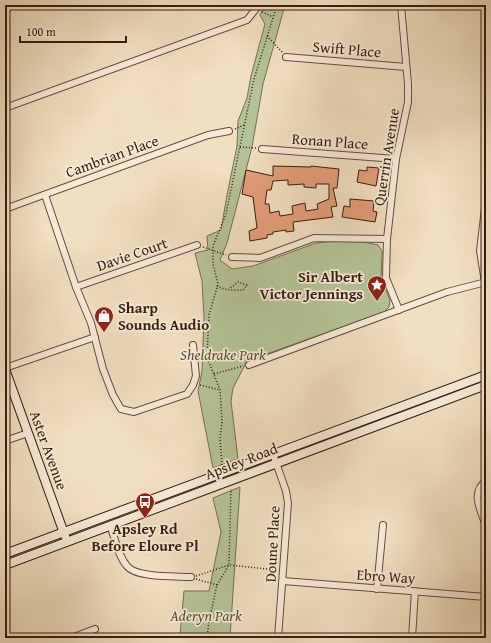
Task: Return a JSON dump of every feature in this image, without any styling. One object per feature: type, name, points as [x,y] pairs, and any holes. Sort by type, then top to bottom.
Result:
[{"type":"main road","name":"Aster Avenue","points":[[5,369],[67,541]]},
{"type":"main road","name":"Apsley Road","points":[[5,554],[486,375]]},
{"type":"main road","name":"Apsley Road","points":[[5,565],[486,384]]},
{"type":"street","name":"Querrin Avenue","points":[[399,310],[386,278],[387,239],[396,159],[408,102],[401,5]]},
{"type":"street","points":[[5,108],[247,20],[258,7]]},
{"type":"street","name":"Swift Place","points":[[286,56],[406,67]]},
{"type":"street","name":"Cambrian Place","points":[[5,209],[208,135],[230,131]]},
{"type":"street","name":"Ronan Place","points":[[262,149],[396,159]]},
{"type":"street","points":[[45,195],[76,287],[95,337],[103,369],[113,395],[121,410],[134,412],[187,394],[193,385],[196,376],[193,345]]},
{"type":"street","points":[[249,365],[465,286],[485,282],[480,250],[486,199]]},
{"type":"street","points":[[232,257],[260,258],[314,238],[387,239]]},
{"type":"street","name":"Davie Court","points":[[76,287],[197,245]]},
{"type":"street","points":[[5,369],[95,337]]},
{"type":"street","points":[[5,441],[28,432]]},
{"type":"street","name":"Doune Place","points":[[273,454],[288,497],[284,571],[278,638]]},
{"type":"street","points":[[486,481],[478,489],[477,498],[486,526]]},
{"type":"street","points":[[110,525],[123,559],[129,569],[141,574],[191,578]]},
{"type":"street","points":[[377,589],[383,525]]},
{"type":"street","name":"Ebro Way","points":[[283,581],[486,597]]},
{"type":"street","points":[[412,638],[415,591]]},
{"type":"street","points":[[71,638],[95,629]]},
{"type":"path","points":[[223,468],[220,452],[222,422],[220,390],[210,368],[207,357],[209,315],[217,286],[213,264],[214,250],[216,235],[226,214],[254,78],[277,5]]},
{"type":"path","points":[[258,7],[273,17]]},
{"type":"path","points":[[267,36],[286,56]]},
{"type":"path","points":[[230,131],[244,125]]},
{"type":"path","points":[[240,147],[262,149]]},
{"type":"path","points":[[197,245],[232,257]]},
{"type":"path","points":[[217,286],[230,289],[243,290],[248,285],[238,282],[230,289]]},
{"type":"path","points":[[214,374],[249,365]]},
{"type":"path","points":[[193,385],[201,385],[220,390]]},
{"type":"path","points":[[207,638],[217,585],[229,565],[230,489]]},
{"type":"path","points":[[191,578],[229,565],[284,571]]},
{"type":"path","points":[[191,578],[217,585]]},
{"type":"green space","name":"Sheldrake Park","points":[[265,5],[285,5],[263,84],[252,147],[227,243],[220,260],[232,269],[253,266],[316,243],[334,241],[364,242],[378,245],[382,251],[381,279],[390,300],[389,307],[384,312],[247,361],[233,388],[231,401],[238,459],[213,468],[198,391],[202,371],[204,318],[202,281],[195,253],[208,250],[207,236],[221,230],[237,146],[238,121],[247,98],[251,76],[265,24],[260,15]]},
{"type":"green space","name":"Aderyn Park","points":[[240,487],[230,638],[172,638],[180,635],[184,591],[209,591],[221,532],[213,498]]},
{"type":"building","points":[[273,166],[311,166],[339,169],[337,188],[333,188],[337,206],[331,207],[333,217],[293,222],[294,231],[286,232],[286,230],[273,232],[273,234],[267,235],[267,238],[250,241],[249,231],[257,228],[253,197],[242,194],[246,170],[273,176]],"holes":[[[288,180],[288,185],[304,184],[304,187],[316,188],[316,184],[329,184],[329,199],[317,204],[318,209],[306,211],[305,203],[292,206],[293,214],[280,216],[279,211],[270,213],[269,204],[265,204],[267,190],[271,190],[273,181]]]},
{"type":"building","points":[[367,167],[379,168],[376,186],[357,182],[359,170],[367,171]]},
{"type":"building","points":[[350,199],[374,201],[373,211],[377,212],[375,222],[342,217],[344,206],[350,207]]},
{"type":"place","name":"Sir Albert Victor Jennings","points":[[377,302]]},
{"type":"place","name":"Sharp Sounds Audio","points":[[104,333]]},
{"type":"place","name":"Apsley Rd Before Eloure Pl","points":[[145,519]]}]
